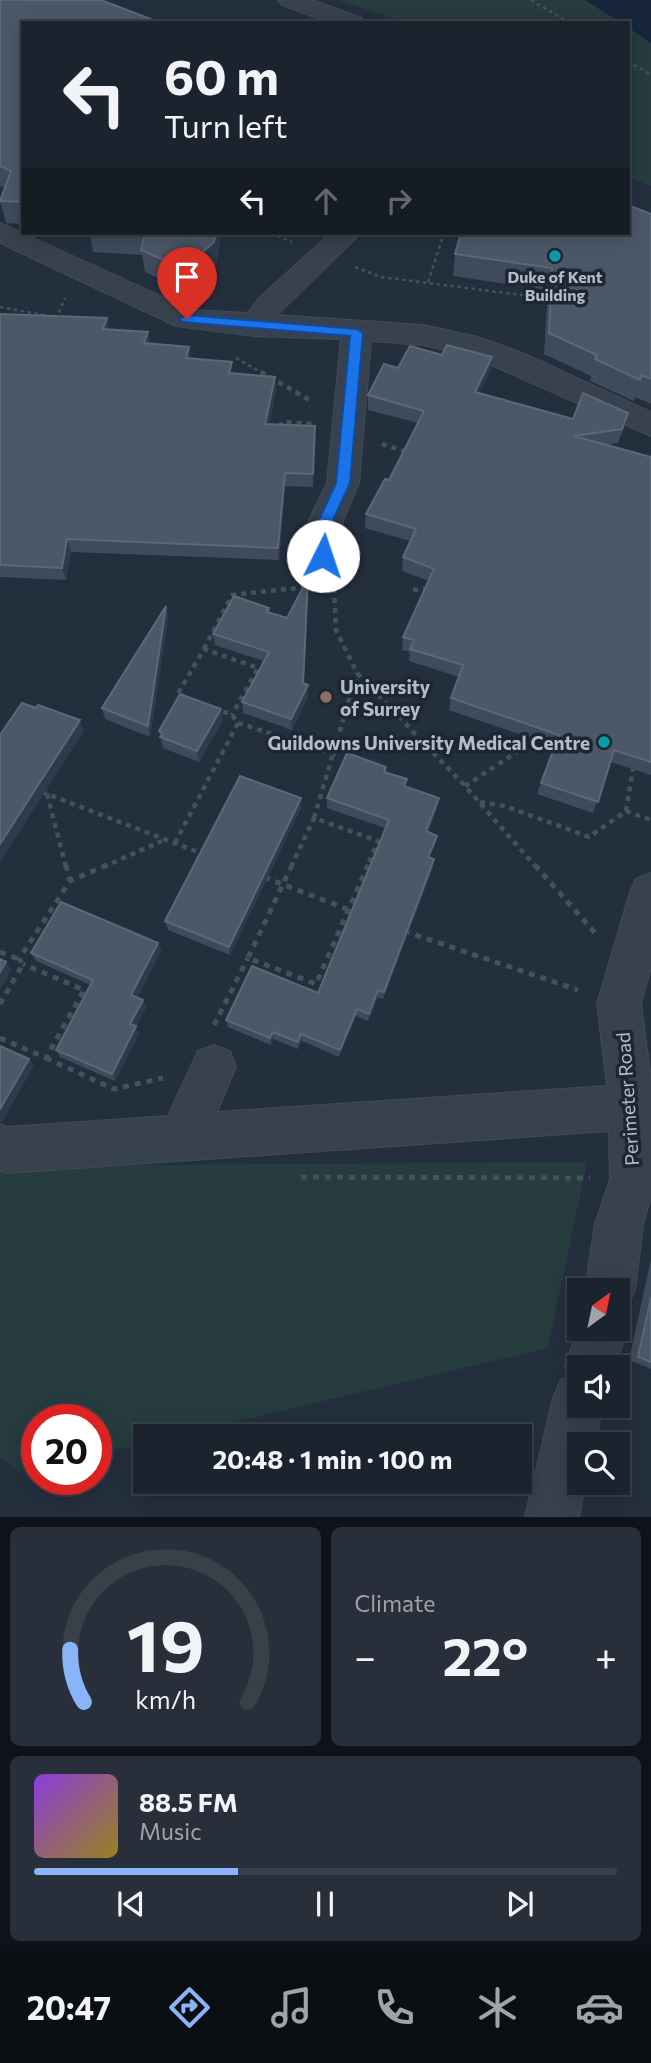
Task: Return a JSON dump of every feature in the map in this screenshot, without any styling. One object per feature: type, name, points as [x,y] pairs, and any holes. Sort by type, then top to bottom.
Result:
[{"type":"street","points":[[290,0],[348,21]]},
{"type":"street","points":[[0,232],[187,319],[357,333],[423,335],[478,347],[514,360],[651,425]]},
{"type":"street","points":[[255,326],[269,305],[345,235]]},
{"type":"street","points":[[322,571],[326,520],[343,483],[357,333]]},
{"type":"street","name":"Perimeter Road","points":[[612,1278],[619,1224],[633,1179],[632,1107],[619,1004],[650,902]]},
{"type":"street","points":[[183,1138],[214,1067]]},
{"type":"street","points":[[0,1147],[6,1150],[632,1107]]},
{"type":"street","points":[[552,1517],[574,1418]]},
{"type":"path","points":[[531,0],[567,21]]},
{"type":"path","points":[[630,62],[651,75]]},
{"type":"path","points":[[428,282],[443,235]]},
{"type":"path","points":[[322,255],[381,277],[557,299]]},
{"type":"path","points":[[52,330],[67,292]]},
{"type":"path","points":[[0,307],[56,318]]},
{"type":"path","points":[[226,352],[314,402]]},
{"type":"path","points":[[279,432],[282,422],[321,425]]},
{"type":"path","points":[[322,571],[334,584],[336,630],[357,673],[465,786],[595,933],[634,953]]},
{"type":"path","points":[[188,699],[177,695],[232,595],[309,587]]},
{"type":"path","points":[[413,590],[439,587]]},
{"type":"path","points":[[204,649],[258,667],[232,715]]},
{"type":"path","points":[[0,1038],[114,1089],[214,1067],[206,1041],[314,818],[336,754],[357,673]]},
{"type":"path","points":[[210,707],[232,715],[238,723],[336,754]]},
{"type":"path","points":[[175,843],[238,723]]},
{"type":"path","points":[[465,786],[517,752],[542,727]]},
{"type":"path","points":[[479,802],[505,806],[589,837],[626,811],[634,769]]},
{"type":"path","points":[[35,789],[163,841],[211,857]]},
{"type":"path","points":[[46,793],[70,881]]},
{"type":"path","points":[[626,811],[651,820]]},
{"type":"path","points":[[248,958],[316,984],[378,841],[314,818]]},
{"type":"path","points":[[0,1004],[21,961],[70,881],[163,841]]},
{"type":"path","points":[[259,875],[369,918]]},
{"type":"path","points":[[402,930],[619,1004]]},
{"type":"path","points":[[0,951],[84,990],[46,1058]]},
{"type":"path","points":[[288,1178],[343,1175],[633,1179]]},
{"type":"green space","points":[[337,0],[585,0],[619,21],[401,21]]},
{"type":"green space","points":[[630,28],[651,43],[651,186],[630,178]]},
{"type":"green space","points":[[587,1162],[548,1348],[225,1424],[133,1424],[133,1446],[112,1450],[112,1404],[21,1404],[19,1472],[0,1457],[0,1166]]},
{"type":"water","points":[[585,0],[651,0],[651,43],[630,28],[630,21],[619,21]]},
{"type":"building","points":[[0,0],[101,0],[156,21],[21,21],[21,202],[0,201],[11,171],[0,166]]},
{"type":"building","points":[[630,206],[651,214],[651,379],[642,375],[640,380],[595,359],[597,355],[549,333],[552,268],[455,254],[460,235],[630,235]]},
{"type":"building","points":[[145,235],[216,235],[214,242],[191,262],[166,261],[141,250]]},
{"type":"building","points":[[0,314],[107,318],[103,329],[148,332],[144,343],[189,347],[186,358],[232,362],[229,373],[275,377],[265,424],[315,426],[313,474],[285,473],[278,548],[67,539],[62,568],[0,565]]},
{"type":"building","points":[[447,345],[492,357],[475,392],[573,419],[583,393],[628,413],[622,429],[574,436],[651,457],[651,762],[614,750],[598,802],[541,783],[559,735],[451,698],[463,665],[410,649],[414,640],[403,637],[434,569],[403,557],[416,529],[366,514],[385,479],[389,480],[424,411],[368,395],[384,364],[398,368],[410,346],[442,355]]},
{"type":"building","points":[[308,578],[303,683],[308,685],[291,719],[242,702],[269,652],[213,634],[234,596],[269,608],[267,612],[287,618]]},
{"type":"building","points":[[166,606],[148,726],[102,708]]},
{"type":"building","points":[[180,694],[221,709],[197,751],[160,737],[163,733],[159,731]]},
{"type":"building","points":[[22,703],[36,708],[38,705],[80,720],[0,844],[0,735]]},
{"type":"building","points":[[347,753],[386,767],[384,772],[407,779],[404,786],[439,798],[426,831],[437,836],[428,857],[434,859],[384,992],[378,990],[369,1014],[357,1009],[340,1050],[301,1034],[298,1042],[273,1032],[270,1038],[226,1020],[252,966],[318,993],[389,820],[327,798]]},
{"type":"building","points":[[240,776],[301,798],[229,947],[165,921]]},
{"type":"building","points":[[61,902],[158,943],[131,995],[143,1000],[130,1024],[136,1026],[112,1074],[56,1050],[93,980],[31,953]]},
{"type":"building","points":[[0,959],[6,962],[0,972]]},
{"type":"building","points":[[0,1046],[29,1059],[0,1109]]},
{"type":"building","points":[[651,1298],[651,1362],[638,1357]]},
{"type":"place","name":"Duke of Kent Building","points":[[555,256]]},
{"type":"place","name":"University of Surrey","points":[[326,697]]},
{"type":"place","name":"Guildowns University Medical Centre","points":[[604,742]]},
{"type":"route","points":[[187,319],[357,333],[343,483],[326,520],[323,556]]}]
